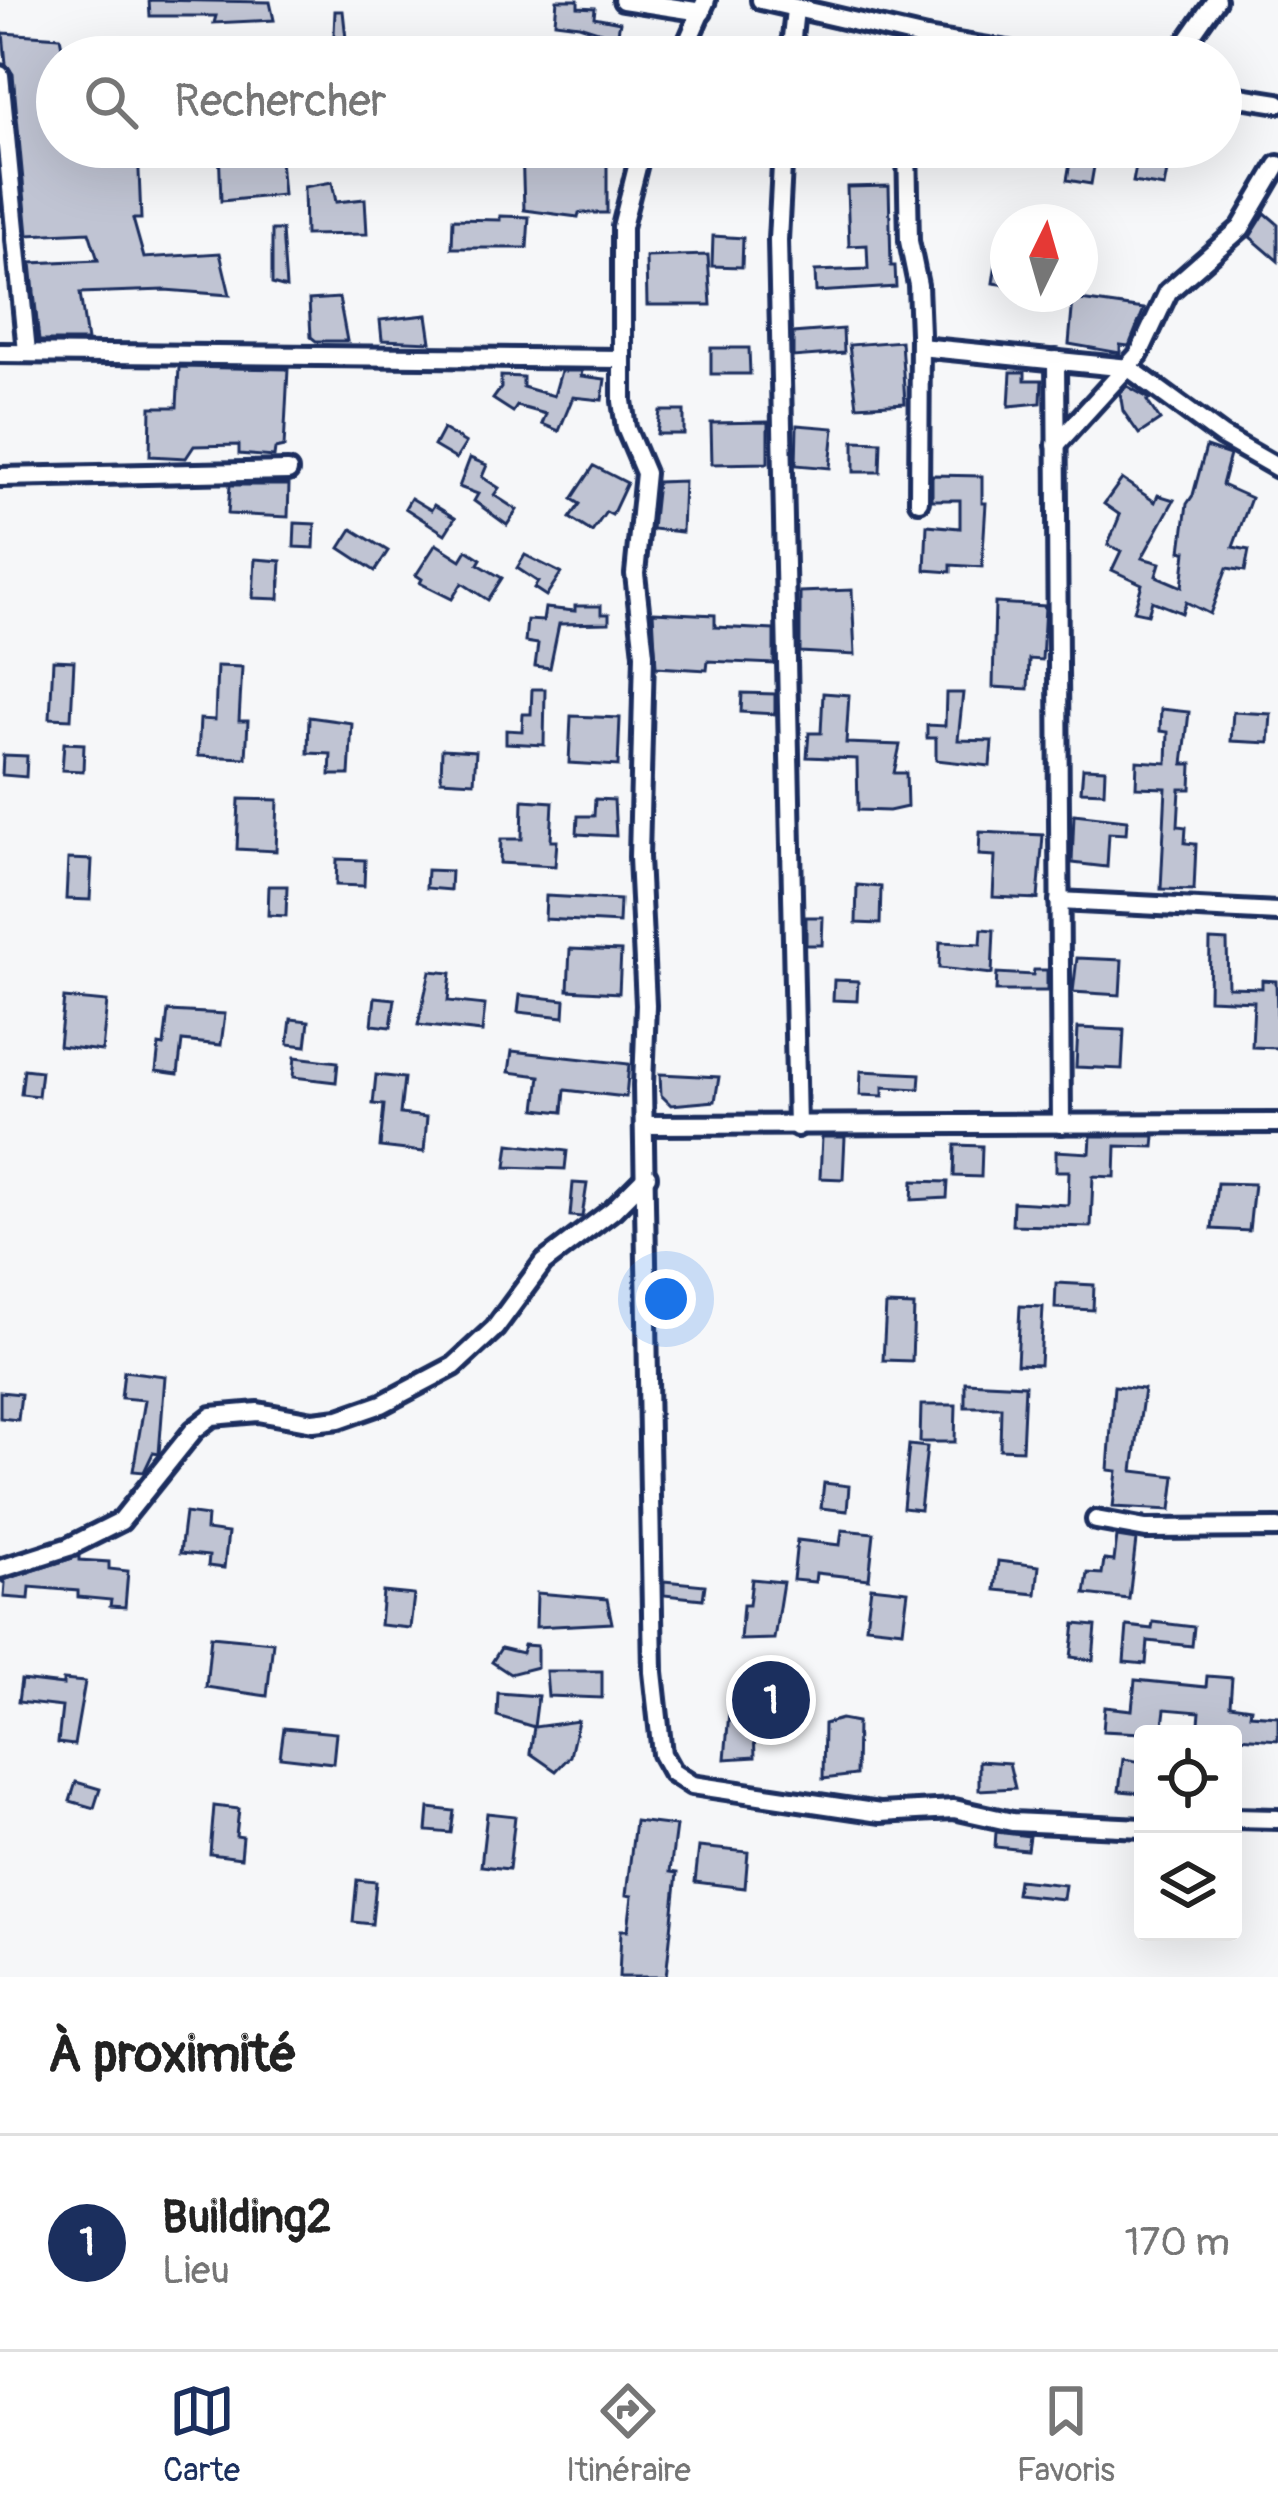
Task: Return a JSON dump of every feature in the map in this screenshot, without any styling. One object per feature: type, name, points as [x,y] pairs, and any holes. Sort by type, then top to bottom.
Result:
[{"type":"street","points":[[623,0],[704,6],[690,36]]},
{"type":"street","points":[[761,0],[917,36]]},
{"type":"street","points":[[1191,36],[1216,0]]},
{"type":"street","points":[[792,36],[795,9]]},
{"type":"street","points":[[0,75],[5,183],[27,352]]},
{"type":"street","points":[[1242,98],[1278,104]]},
{"type":"street","points":[[1056,445],[1129,368],[1151,334],[1168,292],[1241,228],[1278,166]]},
{"type":"street","points":[[637,168],[622,227],[622,359],[626,428],[645,473],[635,574],[644,654],[639,857],[646,1005],[653,1672],[662,1754],[672,1772],[692,1785],[880,1813],[954,1809],[1012,1822],[1134,1828]]},
{"type":"street","points":[[782,168],[778,240],[797,1126]]},
{"type":"street","points":[[907,168],[909,241],[918,285],[919,501]]},
{"type":"street","points":[[920,347],[1129,368],[1222,436],[1278,468]]},
{"type":"street","points":[[0,353],[622,359]]},
{"type":"street","points":[[1056,360],[1061,1124]]},
{"type":"street","points":[[0,477],[288,471]]},
{"type":"street","points":[[1059,901],[1278,912]]},
{"type":"street","points":[[644,1125],[1278,1123]]},
{"type":"street","points":[[0,1569],[69,1547],[122,1520],[194,1430],[212,1416],[258,1412],[313,1422],[339,1419],[382,1404],[454,1366],[495,1328],[543,1263],[613,1210],[646,1175]]},
{"type":"street","points":[[1096,1520],[1146,1529],[1278,1528]]},
{"type":"street","points":[[1242,1818],[1278,1819]]},
{"type":"building","points":[[149,0],[270,2],[274,20],[214,23],[216,16],[150,16]]},
{"type":"building","points":[[557,0],[578,0],[578,7],[595,8],[594,17],[620,22],[614,36],[555,22]]},
{"type":"building","points":[[335,11],[343,11],[346,36],[334,36]]},
{"type":"building","points":[[3,33],[46,36],[36,36],[36,168],[139,168],[141,219],[133,219],[144,258],[220,253],[230,295],[165,290],[80,293],[87,341],[39,341],[31,263],[98,260],[89,232],[28,235],[13,74],[6,64]]},
{"type":"building","points":[[220,168],[281,168],[283,195],[221,201]]},
{"type":"building","points":[[523,168],[607,168],[607,213],[579,213],[578,217],[524,210]]},
{"type":"building","points":[[1069,168],[1094,168],[1091,184],[1067,180]]},
{"type":"building","points":[[1136,168],[1168,168],[1164,187],[1133,182]]},
{"type":"building","points":[[332,182],[336,202],[365,199],[367,234],[305,235],[304,187]]},
{"type":"building","points":[[889,186],[896,287],[816,292],[815,271],[868,269],[867,245],[849,246],[847,187]]},
{"type":"building","points":[[1265,213],[1278,224],[1278,261],[1250,237]]},
{"type":"building","points":[[500,216],[529,217],[527,248],[452,248],[453,219],[500,220]]},
{"type":"building","points":[[272,230],[282,230],[286,288],[272,284]]},
{"type":"building","points":[[713,236],[743,238],[742,267],[712,266]]},
{"type":"building","points":[[708,255],[711,305],[647,305],[646,257]]},
{"type":"building","points":[[339,298],[347,341],[316,341],[311,337],[309,300]]},
{"type":"building","points":[[1098,303],[1144,309],[1129,346],[1120,345],[1120,353],[1069,344],[1072,312],[1098,312]]},
{"type":"building","points":[[427,315],[431,342],[382,340],[380,320]]},
{"type":"building","points":[[843,329],[844,353],[793,357],[793,333]]},
{"type":"building","points":[[901,341],[905,403],[857,406],[849,345]]},
{"type":"building","points":[[711,348],[749,348],[750,374],[711,374]]},
{"type":"building","points":[[179,367],[288,369],[284,447],[275,449],[274,457],[239,454],[239,445],[194,446],[186,458],[150,456],[151,407],[177,407]]},
{"type":"building","points":[[561,371],[582,371],[581,376],[605,379],[602,400],[573,397],[559,431],[542,424],[546,414],[517,406],[513,412],[493,399],[501,388],[501,376],[523,377],[523,387],[554,396]]},
{"type":"building","points":[[1011,372],[1025,372],[1025,380],[1042,380],[1041,403],[1009,406]]},
{"type":"building","points":[[1127,386],[1150,399],[1160,420],[1139,434],[1123,411],[1120,393]]},
{"type":"building","points":[[660,411],[684,411],[684,434],[657,434]]},
{"type":"building","points":[[768,422],[768,463],[712,464],[711,423]]},
{"type":"building","points":[[797,425],[834,428],[830,468],[796,465]]},
{"type":"building","points":[[443,429],[466,443],[456,459],[434,446]]},
{"type":"building","points":[[854,441],[881,442],[880,472],[854,472]]},
{"type":"building","points":[[1206,447],[1230,455],[1222,485],[1251,498],[1233,547],[1249,550],[1245,571],[1227,568],[1210,614],[1186,602],[1182,613],[1152,601],[1148,614],[1134,611],[1142,584],[1112,570],[1121,551],[1108,545],[1120,515],[1104,504],[1122,479],[1155,502],[1158,495],[1174,500],[1142,558],[1160,563],[1156,576],[1182,587],[1187,504]]},
{"type":"building","points":[[470,458],[487,465],[482,477],[499,488],[494,495],[517,510],[507,525],[474,501],[478,494],[459,487]]},
{"type":"building","points":[[594,466],[627,483],[612,515],[606,512],[592,532],[570,518],[580,504],[572,499]]},
{"type":"building","points":[[932,475],[982,476],[982,503],[986,503],[982,567],[951,565],[951,572],[925,570],[927,525],[960,528],[960,500],[932,500]]},
{"type":"building","points":[[684,481],[682,532],[652,529],[657,482]]},
{"type":"building","points":[[230,485],[289,485],[288,517],[228,514]]},
{"type":"building","points":[[411,498],[455,518],[445,534],[405,508]]},
{"type":"building","points":[[295,523],[315,524],[314,548],[294,547]]},
{"type":"building","points":[[352,529],[388,551],[375,571],[340,548]]},
{"type":"building","points":[[436,544],[461,560],[467,550],[481,559],[478,564],[502,578],[488,600],[462,583],[452,599],[420,583],[416,575]]},
{"type":"building","points":[[525,555],[561,573],[546,596],[534,588],[538,582],[517,568]]},
{"type":"building","points":[[255,559],[281,561],[279,599],[253,598]]},
{"type":"building","points":[[852,590],[855,655],[800,652],[800,592]]},
{"type":"building","points":[[995,603],[1045,606],[1042,660],[1029,659],[1028,689],[993,687]]},
{"type":"building","points":[[575,606],[601,606],[601,614],[609,614],[609,623],[559,624],[550,668],[535,666],[538,644],[525,642],[527,620],[543,621],[545,608],[575,611]]},
{"type":"building","points":[[653,612],[715,615],[715,627],[774,630],[774,664],[708,661],[707,670],[656,667]]},
{"type":"building","points":[[53,660],[74,661],[71,719],[50,718]]},
{"type":"building","points":[[217,666],[242,667],[239,721],[248,721],[246,758],[198,756],[200,719],[215,720]]},
{"type":"building","points":[[532,689],[545,689],[544,745],[506,743],[506,730],[522,731],[523,714],[531,714]]},
{"type":"building","points":[[742,693],[775,694],[775,714],[741,712]]},
{"type":"building","points":[[823,693],[849,695],[846,743],[900,745],[894,773],[906,773],[907,807],[858,810],[857,759],[807,757],[809,733],[821,733]]},
{"type":"building","points":[[946,693],[963,693],[958,740],[992,741],[990,766],[936,760],[936,738],[927,738],[927,725],[945,726]]},
{"type":"building","points":[[1161,709],[1189,712],[1183,764],[1192,764],[1191,789],[1180,789],[1178,826],[1186,827],[1185,843],[1196,844],[1194,890],[1161,889],[1166,788],[1136,787],[1137,761],[1167,763],[1168,732],[1160,731]]},
{"type":"building","points":[[1233,712],[1271,714],[1269,743],[1231,741]]},
{"type":"building","points":[[571,716],[620,718],[618,766],[569,763]]},
{"type":"building","points":[[309,717],[352,723],[349,775],[330,775],[331,754],[308,753]]},
{"type":"building","points":[[64,743],[84,744],[83,771],[62,770]]},
{"type":"building","points":[[442,749],[476,751],[474,782],[441,780]]},
{"type":"building","points":[[3,755],[27,756],[26,777],[2,775]]},
{"type":"building","points":[[1083,768],[1105,769],[1104,792],[1081,791]]},
{"type":"building","points":[[239,799],[278,800],[276,851],[237,849]]},
{"type":"building","points":[[595,799],[614,800],[616,836],[577,834],[578,816],[594,816]]},
{"type":"building","points":[[523,800],[553,802],[555,866],[500,863],[501,839],[522,839]]},
{"type":"building","points":[[1074,814],[1127,820],[1126,834],[1109,833],[1107,867],[1072,863]]},
{"type":"building","points":[[980,832],[1043,835],[1038,899],[993,897],[995,856],[979,855]]},
{"type":"building","points":[[68,859],[92,860],[90,900],[66,899]]},
{"type":"building","points":[[337,859],[365,860],[364,886],[336,885]]},
{"type":"building","points":[[427,870],[451,871],[450,890],[426,888]]},
{"type":"building","points":[[857,885],[881,887],[880,924],[856,923]]},
{"type":"building","points":[[269,886],[287,886],[286,916],[268,915]]},
{"type":"building","points":[[546,896],[620,900],[619,923],[545,919]]},
{"type":"building","points":[[806,917],[823,917],[822,945],[806,945]]},
{"type":"building","points":[[982,929],[994,930],[992,974],[939,968],[940,942],[981,944]]},
{"type":"building","points":[[1210,940],[1227,941],[1228,987],[1262,988],[1262,980],[1276,981],[1278,1048],[1252,1047],[1254,1001],[1209,999]]},
{"type":"building","points":[[570,949],[621,951],[619,993],[568,990]]},
{"type":"building","points":[[1077,958],[1122,960],[1120,995],[1073,992]]},
{"type":"building","points":[[1034,970],[1047,970],[1047,991],[996,991],[997,973],[1033,975]]},
{"type":"building","points":[[430,971],[451,973],[448,1001],[485,1005],[482,1032],[418,1025]]},
{"type":"building","points":[[834,980],[858,981],[857,1001],[833,1000]]},
{"type":"building","points":[[520,995],[565,1000],[564,1017],[518,1012]]},
{"type":"building","points":[[375,997],[395,999],[391,1027],[372,1025]]},
{"type":"building","points":[[64,998],[107,1002],[102,1051],[59,1046]]},
{"type":"building","points":[[168,1011],[225,1014],[221,1045],[182,1041],[178,1074],[156,1071]]},
{"type":"building","points":[[291,1019],[309,1021],[306,1046],[288,1044]]},
{"type":"building","points":[[1078,1028],[1124,1030],[1122,1069],[1076,1067]]},
{"type":"building","points":[[512,1051],[629,1064],[626,1097],[565,1090],[563,1112],[536,1109],[540,1076],[509,1072]]},
{"type":"building","points":[[295,1057],[338,1062],[336,1082],[293,1077]]},
{"type":"building","points":[[24,1069],[41,1071],[38,1096],[21,1094]]},
{"type":"building","points":[[861,1071],[920,1074],[919,1089],[883,1087],[883,1096],[860,1095]]},
{"type":"building","points":[[660,1074],[719,1077],[715,1101],[671,1105],[661,1095]]},
{"type":"building","points":[[376,1075],[404,1078],[400,1114],[427,1117],[424,1152],[380,1147],[384,1105],[373,1104]]},
{"type":"building","points":[[1091,1136],[1155,1136],[1154,1147],[1116,1146],[1115,1177],[1093,1176],[1091,1227],[1012,1225],[1013,1202],[1068,1205],[1069,1171],[1056,1171],[1056,1151],[1090,1153]]},
{"type":"building","points":[[822,1137],[845,1137],[843,1179],[820,1178]]},
{"type":"building","points":[[509,1144],[567,1151],[565,1169],[506,1167]]},
{"type":"building","points":[[955,1145],[982,1146],[981,1177],[954,1176]]},
{"type":"building","points":[[913,1181],[948,1182],[947,1198],[912,1200]]},
{"type":"building","points":[[573,1183],[587,1184],[582,1217],[570,1216]]},
{"type":"building","points":[[1217,1183],[1254,1184],[1249,1231],[1212,1229]]},
{"type":"building","points":[[1056,1283],[1094,1285],[1093,1310],[1055,1308]]},
{"type":"building","points":[[886,1305],[914,1306],[912,1361],[883,1360]]},
{"type":"building","points":[[1020,1306],[1043,1307],[1040,1365],[1017,1364]]},
{"type":"building","points":[[124,1371],[165,1376],[159,1454],[153,1453],[144,1472],[133,1471],[145,1400],[121,1398]]},
{"type":"building","points":[[965,1382],[1025,1385],[1022,1450],[1000,1449],[1001,1407],[965,1407]]},
{"type":"building","points":[[1114,1386],[1144,1389],[1133,1471],[1175,1476],[1171,1510],[1113,1507],[1117,1471],[1108,1470]]},
{"type":"building","points":[[0,1392],[21,1394],[18,1420],[0,1418]]},
{"type":"building","points":[[921,1405],[956,1405],[955,1442],[920,1442]]},
{"type":"building","points":[[909,1445],[927,1447],[920,1510],[903,1508]]},
{"type":"building","points":[[824,1483],[849,1486],[847,1511],[821,1508]]},
{"type":"building","points":[[185,1513],[207,1516],[206,1530],[228,1533],[224,1568],[208,1566],[209,1556],[180,1553]]},
{"type":"building","points":[[842,1530],[874,1533],[869,1579],[816,1573],[815,1582],[793,1580],[797,1540],[840,1545]]},
{"type":"building","points":[[1117,1537],[1136,1540],[1129,1599],[1085,1594],[1088,1573],[1102,1574],[1104,1560],[1114,1561]]},
{"type":"building","points":[[79,1556],[79,1560],[109,1562],[109,1569],[128,1571],[125,1607],[110,1606],[111,1600],[78,1597],[78,1591],[30,1587],[29,1599],[4,1597],[5,1583],[0,1581]]},
{"type":"building","points":[[998,1561],[1039,1566],[1036,1594],[995,1590]]},
{"type":"building","points":[[752,1579],[783,1582],[774,1639],[740,1640],[743,1605],[749,1605]]},
{"type":"building","points":[[664,1581],[705,1585],[703,1599],[664,1595]]},
{"type":"building","points":[[871,1587],[908,1591],[903,1630],[866,1626]]},
{"type":"building","points":[[383,1592],[414,1595],[410,1628],[380,1625]]},
{"type":"building","points":[[537,1593],[607,1599],[612,1623],[536,1627]]},
{"type":"building","points":[[1153,1622],[1194,1627],[1192,1646],[1148,1641],[1146,1664],[1124,1662],[1127,1626],[1152,1629]]},
{"type":"building","points":[[1075,1624],[1096,1626],[1093,1660],[1071,1657]]},
{"type":"building","points":[[211,1636],[273,1642],[267,1696],[206,1687]]},
{"type":"building","points":[[524,1645],[537,1646],[537,1667],[510,1674],[492,1662],[501,1648],[522,1653]]},
{"type":"building","points":[[546,1671],[602,1671],[602,1698],[548,1696]]},
{"type":"building","points":[[1207,1676],[1232,1678],[1230,1705],[1251,1708],[1250,1714],[1278,1716],[1278,1740],[1242,1737],[1242,1725],[1199,1725],[1200,1712],[1165,1709],[1163,1725],[1134,1725],[1134,1733],[1103,1731],[1105,1707],[1132,1710],[1135,1680],[1206,1687]]},
{"type":"building","points":[[779,1677],[781,1717],[754,1728],[755,1757],[725,1759],[729,1712],[763,1715],[761,1683]]},
{"type":"building","points":[[21,1680],[63,1685],[63,1680],[85,1682],[74,1745],[58,1743],[62,1707],[18,1702]]},
{"type":"building","points":[[498,1693],[538,1696],[534,1727],[497,1716]]},
{"type":"building","points":[[841,1719],[857,1722],[856,1775],[823,1779],[824,1724]]},
{"type":"building","points":[[578,1721],[570,1756],[556,1771],[530,1753],[534,1727]]},
{"type":"building","points":[[284,1728],[336,1733],[333,1763],[280,1757]]},
{"type":"building","points":[[1123,1759],[1134,1761],[1134,1792],[1119,1791]]},
{"type":"building","points":[[979,1761],[1009,1763],[1015,1788],[979,1790]]},
{"type":"building","points":[[76,1782],[100,1789],[94,1808],[70,1801]]},
{"type":"building","points":[[214,1806],[239,1809],[236,1836],[243,1837],[241,1858],[210,1854]]},
{"type":"building","points":[[429,1808],[454,1811],[451,1833],[427,1831]]},
{"type":"building","points":[[487,1813],[515,1816],[509,1869],[481,1866]]},
{"type":"building","points":[[635,1821],[676,1826],[670,1872],[677,1873],[666,1977],[619,1977],[621,1930],[628,1930],[632,1896],[626,1895]]},
{"type":"building","points":[[996,1832],[1029,1836],[1027,1850],[995,1847]]},
{"type":"building","points":[[699,1847],[748,1852],[745,1888],[695,1882]]},
{"type":"building","points":[[357,1880],[376,1882],[372,1924],[353,1922]]},
{"type":"building","points":[[1018,1880],[1065,1885],[1063,1899],[1016,1894]]},
{"type":"place","name":"Building2","points":[[771,1700]]}]
